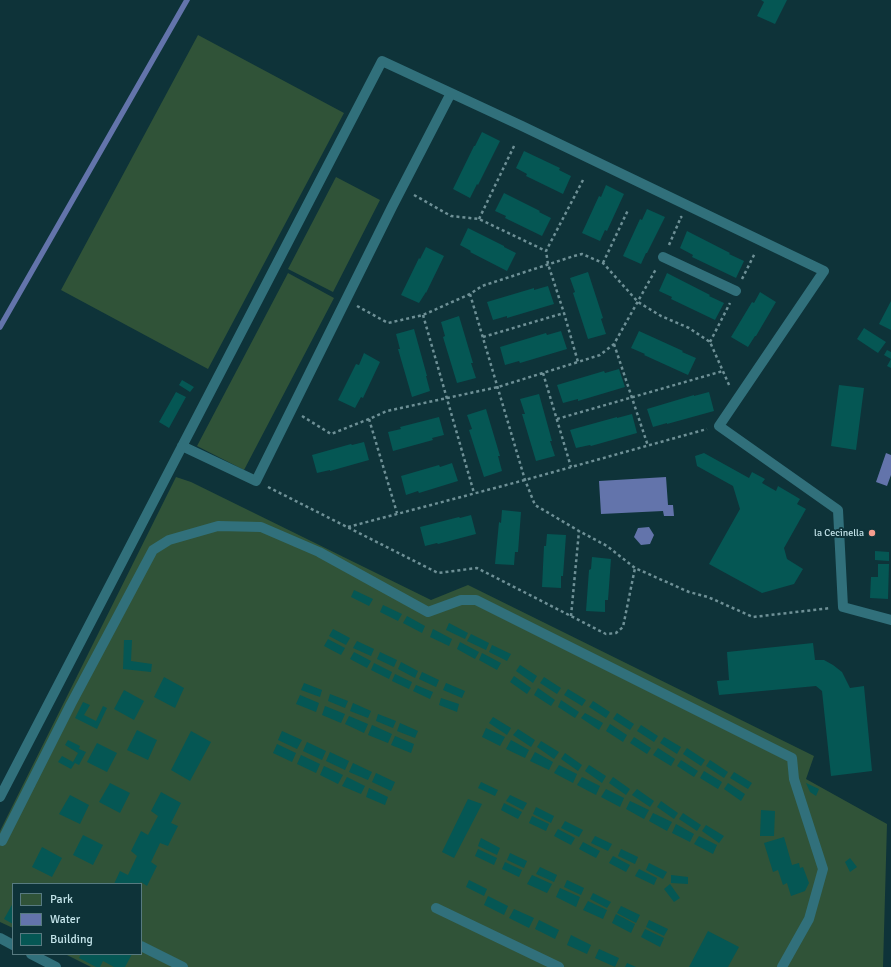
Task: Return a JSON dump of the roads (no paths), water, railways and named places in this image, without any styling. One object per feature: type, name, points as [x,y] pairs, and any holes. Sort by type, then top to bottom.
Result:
[{"type":"lane","points":[[0,797],[382,61],[824,271],[719,426],[838,510],[843,607],[891,620]]},
{"type":"lane","points":[[182,446],[256,481],[451,93]]},
{"type":"lane","points":[[663,257],[736,292]]},
{"type":"lane","points":[[2,841],[71,704],[153,550],[169,540],[218,526],[261,527],[320,552],[428,612],[461,600],[476,600],[792,758],[794,779],[823,869],[809,919],[782,967]]},
{"type":"lane","points":[[436,908],[559,967]]},
{"type":"lane","points":[[0,938],[12,944]]},
{"type":"lane","points":[[142,946],[183,967]]},
{"type":"lane","points":[[33,955],[56,967]]},
{"type":"water","points":[[886,453],[891,455],[891,475],[887,486],[876,482]]},
{"type":"water","points":[[666,477],[668,505],[673,505],[674,516],[664,516],[663,511],[601,514],[599,481]]},
{"type":"water","points":[[649,527],[654,535],[650,544],[641,545],[634,537],[638,528]]},
{"type":"waterway","points":[[0,327],[187,0]]},
{"type":"place","name":"la Cecinella","points":[[872,533]]}]
